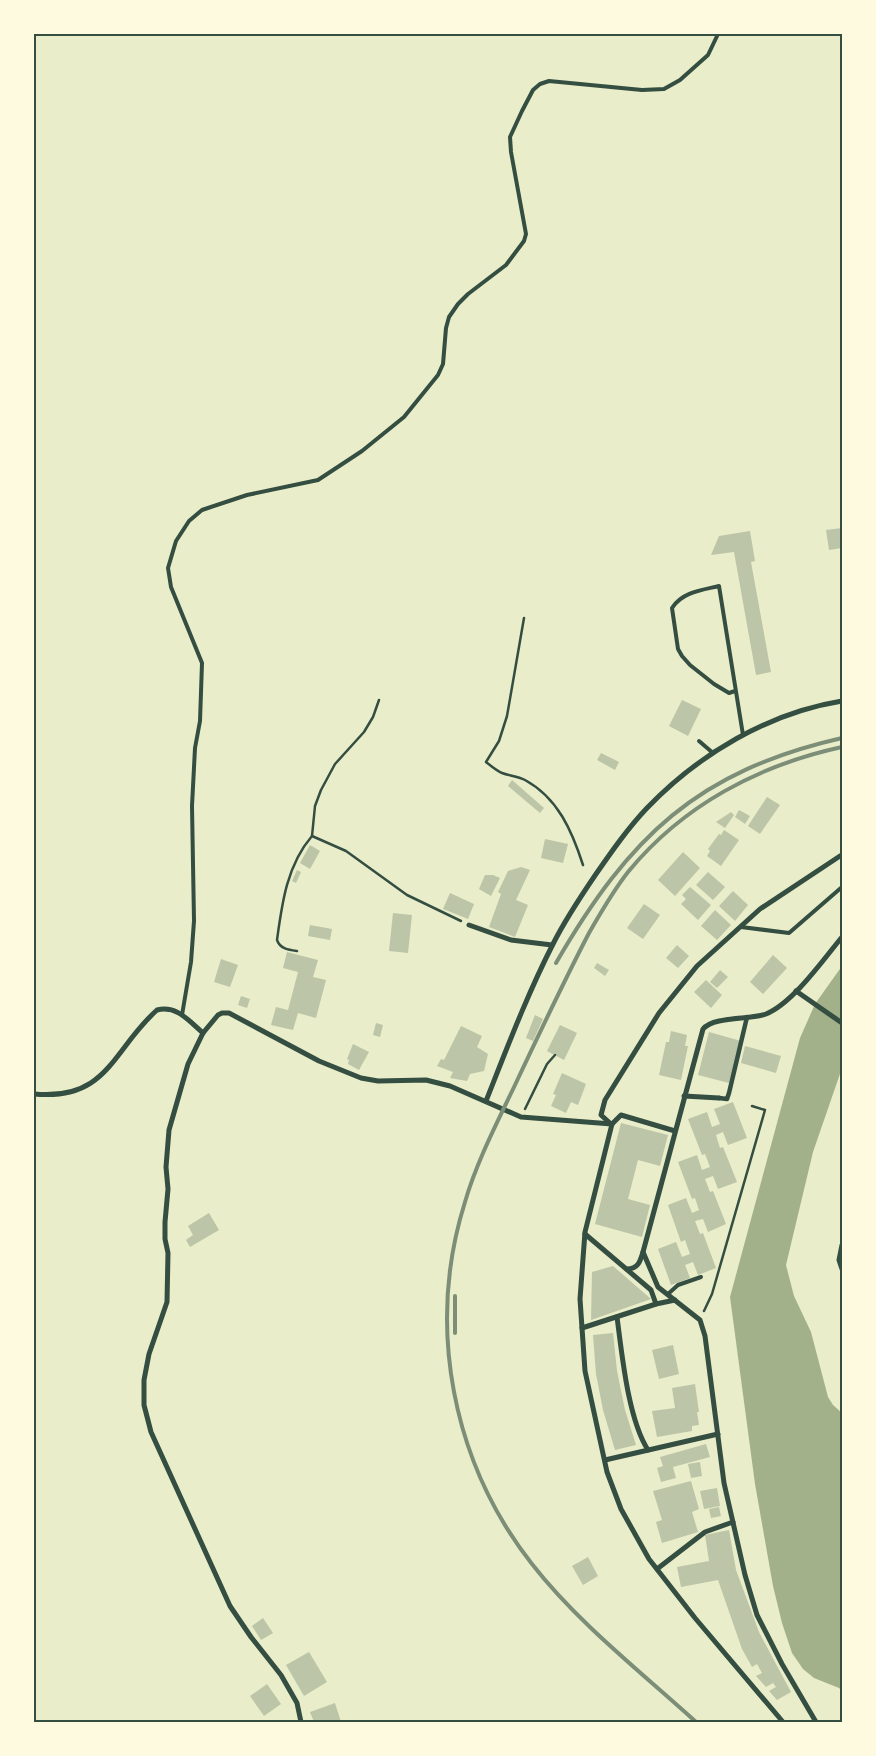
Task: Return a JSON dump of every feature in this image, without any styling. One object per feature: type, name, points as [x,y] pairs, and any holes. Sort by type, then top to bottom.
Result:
[{"type":"street","points":[[486,1101],[520,1016],[552,945],[585,890],[629,828],[666,790],[714,753],[743,735],[786,714],[826,703],[842,701]]},
{"type":"street","points":[[612,1124],[601,1115],[605,1100],[659,1013],[697,966],[760,910],[840,856]]},
{"type":"street","points":[[470,925],[511,940],[552,945]]},
{"type":"street","points":[[626,1269],[634,1269],[637,1266],[643,1252],[703,1029],[709,1024],[765,1014],[777,1008],[796,991],[842,937]]},
{"type":"street","points":[[796,991],[842,1022]]},
{"type":"street","points":[[34,1094],[51,1095],[74,1092],[94,1082],[110,1066],[157,1010],[164,1008],[173,1009],[182,1014],[203,1033]]},
{"type":"street","points":[[301,1722],[297,1703],[281,1675],[251,1637],[230,1606],[151,1432],[144,1405],[144,1380],[149,1354],[167,1302],[168,1253],[165,1239],[165,1222],[168,1189],[166,1167],[169,1130],[188,1064],[203,1033],[218,1015],[229,1013],[320,1061],[361,1078],[378,1081],[426,1080],[450,1086],[521,1117],[612,1124]]},
{"type":"street","points":[[684,1096],[727,1099],[730,1094],[747,1017]]},
{"type":"street","points":[[675,1131],[621,1116],[612,1124],[585,1234],[580,1299],[585,1371],[607,1472],[621,1509],[649,1559],[695,1618],[783,1722]]},
{"type":"street","points":[[585,1234],[651,1290],[656,1304]]},
{"type":"street","points":[[842,1244],[839,1260],[842,1269]]},
{"type":"street","points":[[643,1252],[658,1287],[700,1320],[705,1336],[724,1483],[745,1574],[757,1616],[782,1664],[816,1722]]},
{"type":"street","points":[[582,1328],[656,1304],[675,1300]]},
{"type":"street","points":[[617,1317],[624,1370],[633,1412],[642,1440],[648,1450]]},
{"type":"street","points":[[605,1460],[718,1434]]},
{"type":"street","points":[[657,1569],[705,1532],[733,1522]]},
{"type":"lane","points":[[182,1014],[191,962],[194,921],[192,806],[195,748],[200,721],[202,663],[170,587],[168,568],[181,532],[189,521],[202,510],[247,495],[318,480],[362,451],[404,417],[438,375],[443,364],[446,328],[449,317],[468,294],[506,265],[524,241],[526,234],[510,152],[510,137],[533,90],[540,84],[549,81],[642,90],[664,89],[680,80],[708,55],[718,34]]},
{"type":"lane","points":[[736,691],[728,693],[714,684],[690,665],[678,649],[671,611],[676,602],[690,593],[719,586],[736,691],[743,735]]},
{"type":"lane","points":[[699,741],[714,753]]},
{"type":"lane","points":[[741,927],[789,933],[842,887]]},
{"type":"lane","points":[[668,1294],[678,1285],[702,1277]]},
{"type":"path","points":[[524,618],[507,716],[498,741],[486,762],[500,773],[526,780],[554,804],[575,839],[583,865]]},
{"type":"path","points":[[297,951],[282,947],[278,944],[277,940],[287,882],[299,853],[312,836],[315,806],[321,790],[335,764],[364,732],[373,718],[379,700]]},
{"type":"path","points":[[312,836],[346,850],[407,895],[470,925]]},
{"type":"path","points":[[521,1117],[547,1064],[555,1055]]},
{"type":"path","points":[[700,1320],[712,1294],[764,1110],[752,1106]]},
{"type":"shaded area","points":[[842,966],[842,1068],[813,1152],[786,1265],[794,1296],[811,1332],[828,1397],[833,1405],[842,1413],[842,1691],[814,1678],[803,1669],[792,1653],[782,1623],[773,1586],[755,1484],[730,1297],[800,1038],[815,1004]]},
{"type":"building","points":[[842,528],[842,548],[829,550],[826,530]]},
{"type":"building","points":[[750,531],[755,561],[751,562],[771,672],[756,675],[734,552],[711,555],[719,536]]},
{"type":"building","points":[[682,700],[701,709],[688,736],[669,726]]},
{"type":"building","points":[[601,753],[619,762],[615,770],[597,760]]},
{"type":"building","points":[[512,780],[544,808],[540,813],[508,786]]},
{"type":"building","points":[[767,797],[780,805],[760,834],[748,826]]},
{"type":"building","points":[[739,810],[750,816],[745,824],[735,817]]},
{"type":"building","points":[[731,812],[734,815],[725,828],[716,822]]},
{"type":"building","points":[[724,830],[739,840],[721,866],[707,856],[710,851],[708,849]]},
{"type":"building","points":[[545,839],[568,844],[563,863],[541,858]]},
{"type":"building","points":[[310,845],[320,851],[310,869],[300,863]]},
{"type":"building","points":[[683,852],[700,868],[675,896],[658,880]]},
{"type":"building","points":[[521,867],[530,870],[516,900],[528,905],[515,937],[489,927],[501,894],[498,892],[508,871]]},
{"type":"building","points":[[297,870],[301,872],[296,883],[292,881]]},
{"type":"building","points":[[708,872],[725,887],[713,900],[696,885]]},
{"type":"building","points":[[485,875],[493,875],[500,878],[491,896],[479,889]]},
{"type":"building","points":[[690,887],[711,905],[698,920],[681,904],[686,899],[682,895]]},
{"type":"building","points":[[733,891],[748,905],[735,921],[719,906]]},
{"type":"building","points":[[450,893],[474,904],[468,919],[443,909]]},
{"type":"building","points":[[644,904],[660,915],[643,939],[627,928]]},
{"type":"building","points":[[715,910],[731,925],[717,940],[701,926]]},
{"type":"building","points":[[393,913],[412,915],[408,953],[389,951]]},
{"type":"building","points":[[310,925],[332,929],[330,940],[308,936]]},
{"type":"building","points":[[677,945],[689,956],[678,968],[666,958]]},
{"type":"building","points":[[287,952],[318,960],[313,977],[326,980],[316,1018],[298,1013],[293,1030],[271,1025],[276,1007],[288,1010],[298,972],[283,968]]},
{"type":"building","points":[[773,955],[787,968],[763,994],[750,982]]},
{"type":"building","points":[[221,959],[238,965],[230,987],[214,982]]},
{"type":"building","points":[[597,963],[609,970],[605,976],[594,968]]},
{"type":"building","points":[[720,970],[728,977],[717,988],[710,982]]},
{"type":"building","points":[[706,980],[722,995],[711,1008],[694,992]]},
{"type":"building","points":[[241,996],[250,999],[247,1008],[238,1005]]},
{"type":"building","points":[[535,1015],[543,1019],[533,1041],[526,1038]]},
{"type":"building","points":[[376,1023],[383,1025],[380,1037],[373,1035]]},
{"type":"building","points":[[560,1025],[577,1033],[564,1060],[547,1051]]},
{"type":"building","points":[[461,1026],[482,1036],[477,1047],[488,1054],[484,1071],[470,1074],[467,1081],[450,1078],[453,1072],[437,1066],[441,1059],[444,1060]]},
{"type":"building","points":[[671,1031],[687,1035],[685,1046],[688,1046],[681,1080],[659,1075],[666,1042],[669,1042]]},
{"type":"building","points":[[709,1032],[741,1041],[729,1083],[698,1075]]},
{"type":"building","points":[[353,1044],[369,1052],[359,1070],[348,1064],[349,1060],[347,1059]]},
{"type":"building","points":[[745,1046],[781,1056],[776,1073],[741,1063]]},
{"type":"building","points":[[562,1073],[586,1084],[578,1105],[571,1102],[566,1113],[551,1106],[556,1095],[553,1094]]},
{"type":"building","points":[[733,1102],[747,1138],[728,1145],[723,1132],[716,1135],[720,1148],[723,1147],[737,1182],[718,1189],[713,1176],[705,1179],[710,1192],[713,1191],[726,1224],[708,1232],[703,1219],[695,1221],[700,1234],[703,1233],[716,1268],[698,1275],[693,1262],[685,1265],[690,1278],[671,1285],[658,1249],[676,1242],[682,1257],[690,1254],[685,1240],[681,1242],[668,1205],[686,1198],[692,1213],[699,1210],[695,1198],[692,1199],[678,1162],[697,1155],[702,1170],[710,1167],[705,1154],[702,1155],[688,1119],[707,1112],[712,1127],[720,1124],[714,1109]]},
{"type":"building","points":[[621,1123],[668,1135],[660,1166],[638,1160],[628,1199],[650,1205],[642,1237],[595,1224]]},
{"type":"building","points":[[209,1213],[219,1230],[190,1247],[186,1240],[193,1235],[188,1226]]},
{"type":"building","points":[[613,1266],[651,1299],[591,1320],[592,1272]]},
{"type":"building","points":[[613,1333],[617,1371],[625,1410],[636,1445],[615,1450],[603,1410],[596,1374],[593,1335]]},
{"type":"building","points":[[673,1345],[679,1374],[659,1379],[652,1350]]},
{"type":"building","points":[[695,1384],[699,1425],[692,1426],[692,1431],[657,1437],[652,1411],[675,1408],[672,1388]]},
{"type":"building","points":[[706,1444],[710,1457],[673,1467],[676,1478],[661,1482],[657,1468],[663,1466],[660,1457]]},
{"type":"building","points":[[700,1462],[702,1476],[691,1478],[688,1464]]},
{"type":"building","points":[[691,1481],[699,1509],[692,1512],[698,1532],[662,1543],[656,1522],[662,1520],[653,1491]]},
{"type":"building","points":[[717,1488],[720,1506],[704,1509],[700,1491]]},
{"type":"building","points":[[719,1507],[721,1516],[711,1518],[709,1509]]},
{"type":"building","points":[[729,1530],[736,1570],[759,1632],[791,1692],[777,1700],[769,1691],[776,1687],[773,1683],[766,1687],[756,1676],[762,1673],[757,1664],[752,1667],[742,1649],[718,1580],[681,1587],[677,1567],[709,1561],[705,1535]]},
{"type":"building","points":[[588,1557],[598,1576],[583,1585],[572,1566]]},
{"type":"building","points":[[263,1618],[273,1633],[261,1640],[252,1626]]},
{"type":"building","points":[[309,1652],[327,1682],[304,1696],[286,1665]]},
{"type":"building","points":[[267,1684],[281,1704],[264,1716],[250,1696]]},
{"type":"building","points":[[335,1703],[341,1722],[314,1722],[310,1712]]},
{"type":"railway","points":[[556,963],[583,919],[611,879],[640,845],[672,816],[707,790],[746,769],[791,752],[842,738]]},
{"type":"railway","points":[[696,1722],[590,1627],[550,1586],[532,1564],[505,1524],[482,1482],[465,1437],[454,1391],[448,1344],[448,1297],[453,1249],[470,1187],[494,1128],[589,933],[612,894],[628,872],[673,827],[724,791],[781,765],[842,747]]},
{"type":"railway","points":[[455,1296],[455,1333]]}]
